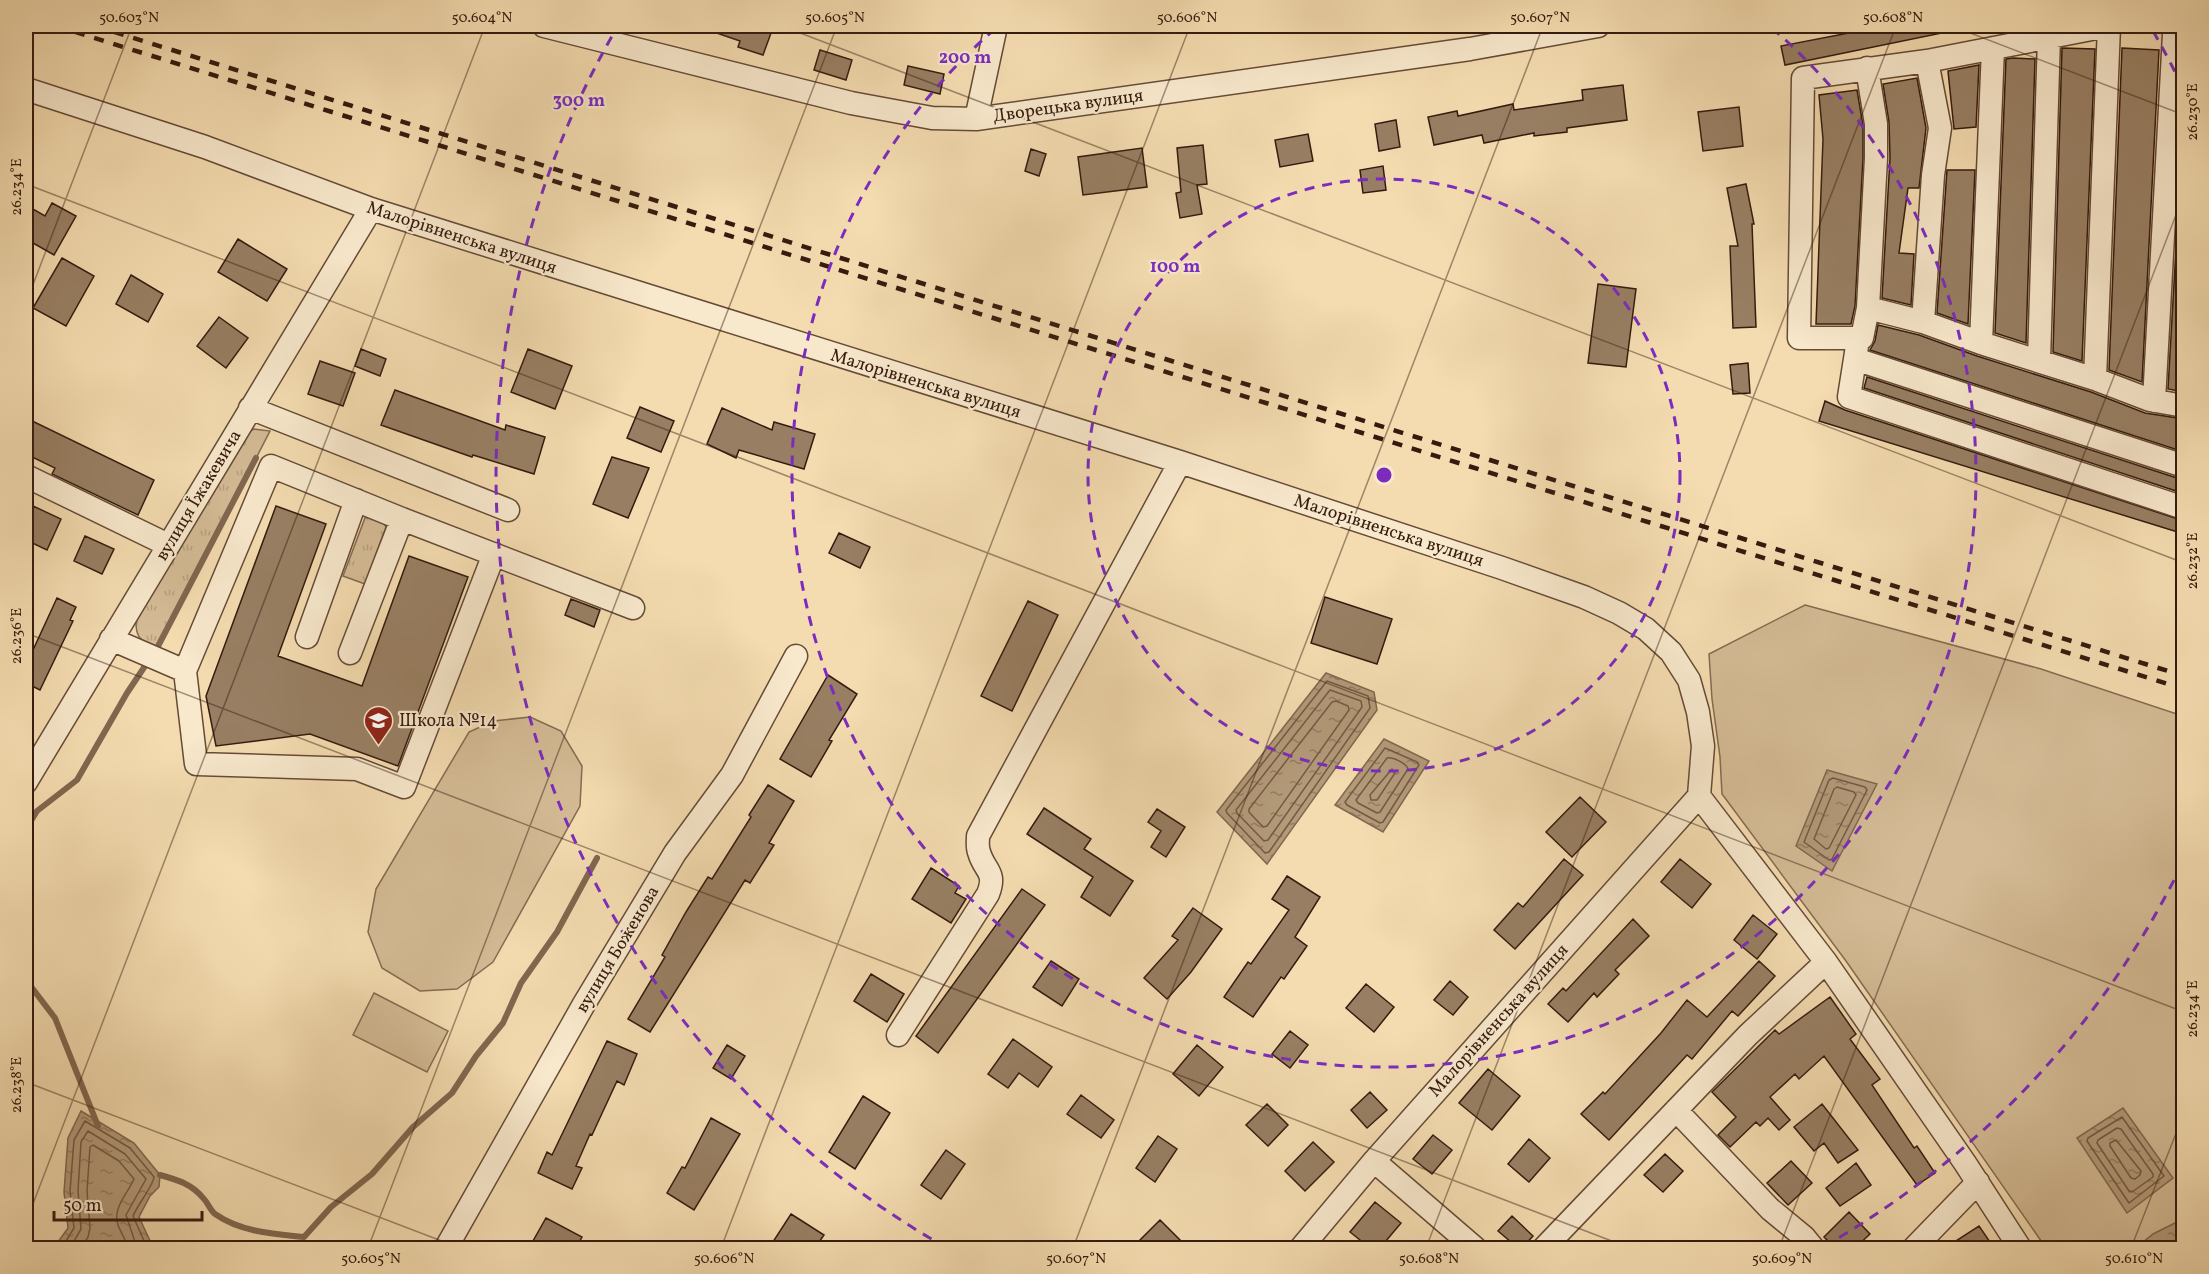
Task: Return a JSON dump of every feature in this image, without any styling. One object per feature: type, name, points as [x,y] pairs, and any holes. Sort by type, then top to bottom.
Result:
[{"type":"street","name":"Дворецька вулиця","points":[[544,26],[851,103],[932,118],[976,119],[1470,49],[1598,26]]},
{"type":"street","points":[[976,119],[996,26]]},
{"type":"street","points":[[2095,379],[2108,26],[1927,61],[1803,78],[1799,338],[1857,349],[2184,466]]},
{"type":"street","points":[[2154,401],[2176,26]]},
{"type":"street","points":[[2039,360],[2049,37]]},
{"type":"street","points":[[1981,343],[1993,48]]},
{"type":"street","points":[[1923,322],[1933,175],[1940,128],[1927,61]]},
{"type":"street","points":[[1868,68],[1876,124],[1868,308],[1862,338],[1857,349],[1849,397],[2182,502]]},
{"type":"street","name":"Малорівненська вулиця","points":[[26,89],[205,147],[371,209],[1180,462],[1502,567],[1584,597],[1619,613],[1646,629],[1671,652],[1689,680],[1698,712],[1703,746],[1699,796],[1374,1161],[1301,1248]]},
{"type":"street","name":"вулиця Їжакевича","points":[[26,782],[371,209]]},
{"type":"street","points":[[1868,308],[1923,322],[2154,401],[2184,406]]},
{"type":"street","points":[[250,408],[508,510]]},
{"type":"street","points":[[898,1035],[988,894],[992,883],[991,872],[978,850],[978,836],[1180,462]]},
{"type":"street","points":[[494,554],[404,787],[357,769],[196,764],[185,670],[271,466],[633,608]]},
{"type":"street","points":[[26,476],[168,545]]},
{"type":"street","points":[[307,637],[356,500]]},
{"type":"street","points":[[350,653],[402,519]]},
{"type":"street","points":[[111,639],[185,670]]},
{"type":"street","name":"вулиця Боженова","points":[[446,1248],[584,1004],[675,853],[732,775],[796,656]]},
{"type":"street","points":[[1699,796],[1826,963],[1978,1182],[2020,1248]]},
{"type":"street","points":[[1544,1248],[1748,1035],[1826,963]]},
{"type":"street","points":[[1676,1110],[1770,1209],[1804,1237],[1813,1248]]},
{"type":"street","points":[[1374,1161],[1475,1248]]},
{"type":"street","points":[[1914,1248],[1978,1182]]},
{"type":"green space","points":[[254,429],[270,431],[157,651],[138,635],[136,618],[248,432]]},
{"type":"green space","points":[[378,515],[386,527],[365,584],[343,576],[365,518]]},
{"type":"green space","points":[[1805,605],[2041,669],[2183,716],[2183,1248],[2046,1248],[1846,961],[1722,794],[1709,654]]},
{"type":"green space","points":[[530,717],[561,731],[582,766],[580,806],[493,962],[457,989],[420,991],[382,968],[368,932],[376,889],[469,732],[493,721]]},
{"type":"green space","points":[[374,993],[448,1031],[427,1072],[353,1035]]},
{"type":"water","points":[[1326,673],[1374,692],[1377,710],[1267,864],[1217,812]]},
{"type":"water","points":[[1384,739],[1429,761],[1383,832],[1335,805]]},
{"type":"water","points":[[1827,770],[1877,784],[1832,871],[1796,846]]},
{"type":"water","points":[[2123,1108],[2173,1178],[2127,1213],[2077,1138]]},
{"type":"water","points":[[81,1111],[134,1143],[160,1175],[159,1187],[150,1196],[139,1217],[152,1245],[149,1248],[30,1248],[29,1244],[58,1242],[68,1228],[64,1192],[68,1138]]},
{"type":"water","points":[[2175,1223],[2183,1232],[2183,1248],[2136,1248],[2153,1234]]},
{"type":"building","points":[[702,26],[748,26],[771,33],[763,55],[738,47],[740,41],[702,28]]},
{"type":"building","points":[[1885,26],[1941,26],[1942,33],[1785,65],[1781,46]]},
{"type":"building","points":[[2062,48],[2095,49],[2082,361],[2053,352]]},
{"type":"building","points":[[2122,48],[2159,50],[2142,382],[2109,370]]},
{"type":"building","points":[[820,50],[852,60],[846,80],[814,70]]},
{"type":"building","points":[[2006,59],[2035,59],[2026,343],[1995,333]]},
{"type":"building","points":[[1979,65],[1976,127],[1954,129],[1948,71]]},
{"type":"building","points":[[908,66],[944,74],[940,94],[904,85]]},
{"type":"building","points":[[1917,78],[1926,128],[1919,188],[1908,188],[1899,253],[1914,254],[1911,305],[1882,298],[1890,158],[1889,122],[1883,84]]},
{"type":"building","points":[[1623,85],[1627,120],[1567,128],[1567,132],[1534,136],[1534,133],[1484,143],[1482,135],[1434,145],[1428,117],[1457,111],[1458,116],[1513,104],[1514,110],[1583,100],[1582,90]]},
{"type":"building","points":[[1857,90],[1863,125],[1863,158],[1855,306],[1851,324],[1816,324],[1823,139],[1819,95]]},
{"type":"building","points":[[1739,107],[1743,146],[1703,151],[1698,112]]},
{"type":"building","points":[[2184,108],[2184,392],[2168,389]]},
{"type":"building","points":[[1396,120],[1400,147],[1379,151],[1375,124]]},
{"type":"building","points":[[1308,134],[1313,161],[1280,167],[1275,140]]},
{"type":"building","points":[[1203,145],[1207,184],[1197,185],[1202,214],[1180,218],[1176,193],[1181,192],[1177,148]]},
{"type":"building","points":[[1142,148],[1147,187],[1083,195],[1078,157]]},
{"type":"building","points":[[1031,149],[1046,154],[1039,176],[1025,171]]},
{"type":"building","points":[[1383,166],[1386,190],[1363,193],[1360,170]]},
{"type":"building","points":[[1947,170],[1975,170],[1968,324],[1937,313]]},
{"type":"building","points":[[1746,184],[1754,224],[1752,224],[1756,327],[1733,328],[1730,246],[1738,246],[1727,188]]},
{"type":"building","points":[[52,203],[76,216],[54,255],[26,239],[26,205],[45,216]]},
{"type":"building","points":[[238,239],[287,269],[267,301],[218,272]]},
{"type":"building","points":[[62,258],[94,276],[66,326],[33,308]]},
{"type":"building","points":[[131,275],[163,294],[148,322],[116,304]]},
{"type":"building","points":[[1598,284],[1636,289],[1626,367],[1588,363]]},
{"type":"building","points":[[219,317],[248,338],[226,368],[197,346]]},
{"type":"building","points":[[1878,325],[1919,335],[2091,392],[2145,413],[2184,419],[2184,452],[1870,350],[1875,341]]},
{"type":"building","points":[[361,349],[386,359],[380,376],[355,366]]},
{"type":"building","points":[[528,349],[572,366],[555,409],[511,392]]},
{"type":"building","points":[[320,361],[355,373],[343,406],[308,394]]},
{"type":"building","points":[[1748,363],[1750,393],[1733,394],[1730,365]]},
{"type":"building","points":[[1867,377],[2180,479],[2176,491],[1864,388]]},
{"type":"building","points":[[395,390],[505,430],[506,425],[545,437],[534,474],[473,455],[472,457],[381,425]]},
{"type":"building","points":[[1825,401],[1845,410],[2184,521],[2184,534],[1819,421]]},
{"type":"building","points":[[640,407],[674,421],[661,452],[627,438]]},
{"type":"building","points":[[722,408],[772,430],[774,422],[815,434],[804,469],[739,450],[736,458],[707,444]]},
{"type":"building","points":[[26,418],[154,480],[138,515],[52,474],[55,468],[26,454]]},
{"type":"building","points":[[612,457],[649,468],[628,518],[593,504]]},
{"type":"building","points":[[33,506],[61,519],[47,550],[26,540],[26,522]]},
{"type":"building","points":[[276,506],[326,524],[278,656],[362,686],[409,556],[468,577],[398,766],[310,734],[216,746],[206,696]]},
{"type":"building","points":[[839,533],[870,547],[860,568],[829,553]]},
{"type":"building","points":[[85,536],[114,549],[102,574],[74,561]]},
{"type":"building","points":[[1325,597],[1392,619],[1377,664],[1311,643]]},
{"type":"building","points":[[57,598],[76,607],[70,620],[73,621],[40,690],[26,683],[26,647],[33,650]]},
{"type":"building","points":[[571,599],[600,610],[594,627],[565,615]]},
{"type":"building","points":[[1028,601],[1058,615],[1012,711],[981,696]]},
{"type":"building","points":[[828,675],[857,694],[829,740],[832,741],[811,777],[780,759]]},
{"type":"building","points":[[768,785],[794,801],[769,843],[774,845],[750,883],[745,880],[650,1032],[628,1019],[665,957],[662,955],[686,912],[708,877],[712,879]]},
{"type":"building","points":[[1580,797],[1606,822],[1572,857],[1546,832]]},
{"type":"building","points":[[1044,808],[1091,839],[1084,849],[1133,881],[1110,916],[1081,897],[1093,877],[1027,834]]},
{"type":"building","points":[[1157,809],[1185,827],[1166,857],[1151,847],[1161,831],[1148,822]]},
{"type":"building","points":[[1564,859],[1583,875],[1515,949],[1494,930],[1518,903],[1523,907]]},
{"type":"building","points":[[1680,859],[1711,884],[1692,908],[1661,882]]},
{"type":"building","points":[[931,868],[959,886],[955,893],[966,899],[951,923],[912,899]]},
{"type":"building","points":[[1287,876],[1320,897],[1295,937],[1307,946],[1284,979],[1281,977],[1253,1017],[1224,997],[1248,962],[1251,964],[1289,910],[1272,899]]},
{"type":"building","points":[[1022,889],[1045,905],[938,1053],[916,1036]]},
{"type":"building","points":[[1193,908],[1222,929],[1191,972],[1167,999],[1144,978],[1178,940],[1172,936]]},
{"type":"building","points":[[1753,915],[1777,934],[1757,959],[1734,940]]},
{"type":"building","points":[[1633,919],[1649,936],[1615,970],[1619,974],[1597,997],[1594,993],[1568,1022],[1548,1004],[1563,988],[1566,991]]},
{"type":"building","points":[[1051,961],[1079,979],[1062,1006],[1033,987]]},
{"type":"building","points":[[1759,961],[1775,976],[1738,1016],[1732,1011],[1692,1059],[1687,1055],[1609,1140],[1581,1114],[1603,1092],[1605,1094],[1661,1033],[1687,1000],[1707,1017]]},
{"type":"building","points":[[871,974],[904,994],[887,1022],[854,1001]]},
{"type":"building","points":[[1450,981],[1468,997],[1453,1015],[1434,1000]]},
{"type":"building","points":[[1366,984],[1394,1007],[1374,1032],[1346,1008]]},
{"type":"building","points":[[1830,997],[1856,1034],[1850,1039],[1880,1079],[1872,1085],[1914,1148],[1917,1146],[1935,1173],[1917,1185],[1824,1056],[1799,1079],[1795,1074],[1770,1097],[1790,1120],[1779,1130],[1768,1118],[1760,1126],[1756,1122],[1730,1147],[1718,1135],[1736,1117],[1712,1092],[1775,1030],[1779,1034]]},
{"type":"building","points":[[1290,1031],[1308,1045],[1290,1068],[1272,1054]]},
{"type":"building","points":[[1013,1039],[1052,1067],[1038,1087],[1019,1073],[1008,1088],[988,1074]]},
{"type":"building","points":[[607,1041],[637,1054],[624,1085],[617,1081],[592,1135],[590,1134],[576,1166],[582,1168],[572,1189],[538,1173],[547,1152],[552,1155]]},
{"type":"building","points":[[727,1045],[745,1056],[731,1079],[713,1068]]},
{"type":"building","points":[[1197,1045],[1223,1067],[1199,1096],[1173,1074]]},
{"type":"building","points":[[1488,1069],[1520,1096],[1492,1130],[1459,1103]]},
{"type":"building","points":[[1370,1092],[1387,1110],[1367,1128],[1351,1110]]},
{"type":"building","points":[[1081,1095],[1114,1120],[1101,1138],[1067,1114]]},
{"type":"building","points":[[863,1096],[890,1113],[855,1169],[829,1152]]},
{"type":"building","points":[[1267,1104],[1288,1125],[1268,1146],[1246,1125]]},
{"type":"building","points":[[1822,1104],[1858,1150],[1838,1163],[1824,1143],[1814,1151],[1794,1127]]},
{"type":"building","points":[[711,1118],[740,1134],[694,1210],[667,1193],[682,1167],[685,1168]]},
{"type":"building","points":[[1433,1135],[1452,1150],[1432,1174],[1413,1159]]},
{"type":"building","points":[[1158,1136],[1177,1149],[1155,1182],[1136,1168]]},
{"type":"building","points":[[1529,1139],[1550,1158],[1529,1182],[1508,1164]]},
{"type":"building","points":[[1313,1142],[1334,1162],[1305,1191],[1285,1171]]},
{"type":"building","points":[[946,1150],[965,1164],[941,1199],[921,1185]]},
{"type":"building","points":[[1665,1154],[1683,1171],[1663,1192],[1644,1175]]},
{"type":"building","points":[[1791,1161],[1812,1183],[1788,1205],[1767,1183]]},
{"type":"building","points":[[1856,1163],[1871,1185],[1840,1206],[1826,1188]]},
{"type":"building","points":[[1375,1202],[1401,1223],[1380,1248],[1370,1248],[1350,1232]]},
{"type":"building","points":[[1849,1212],[1870,1234],[1855,1248],[1835,1248],[1824,1237]]},
{"type":"building","points":[[791,1214],[824,1235],[815,1248],[769,1248]]},
{"type":"building","points":[[1512,1216],[1533,1236],[1522,1248],[1518,1248],[1498,1231]]},
{"type":"building","points":[[546,1218],[582,1237],[576,1248],[529,1248]]},
{"type":"building","points":[[1160,1220],[1181,1241],[1173,1248],[1149,1248],[1140,1240]]},
{"type":"building","points":[[1979,1226],[1994,1248],[1945,1248]]},
{"type":"waterway","points":[[155,652],[256,458]]},
{"type":"waterway","points":[[26,829],[37,811],[77,780],[127,693],[149,660]]},
{"type":"waterway","points":[[160,1175],[190,1186],[215,1214],[236,1225],[258,1231],[304,1237],[331,1207],[372,1174],[413,1127],[452,1093],[476,1056],[503,1023],[521,983],[557,932],[597,858]]},
{"type":"waterway","points":[[26,980],[55,1018],[98,1126]]},
{"type":"railway","points":[[56,26],[2184,689]]},
{"type":"railway","points":[[95,26],[2184,676]]},
{"type":"place","name":"Школа №14","points":[[378,746]]}]
